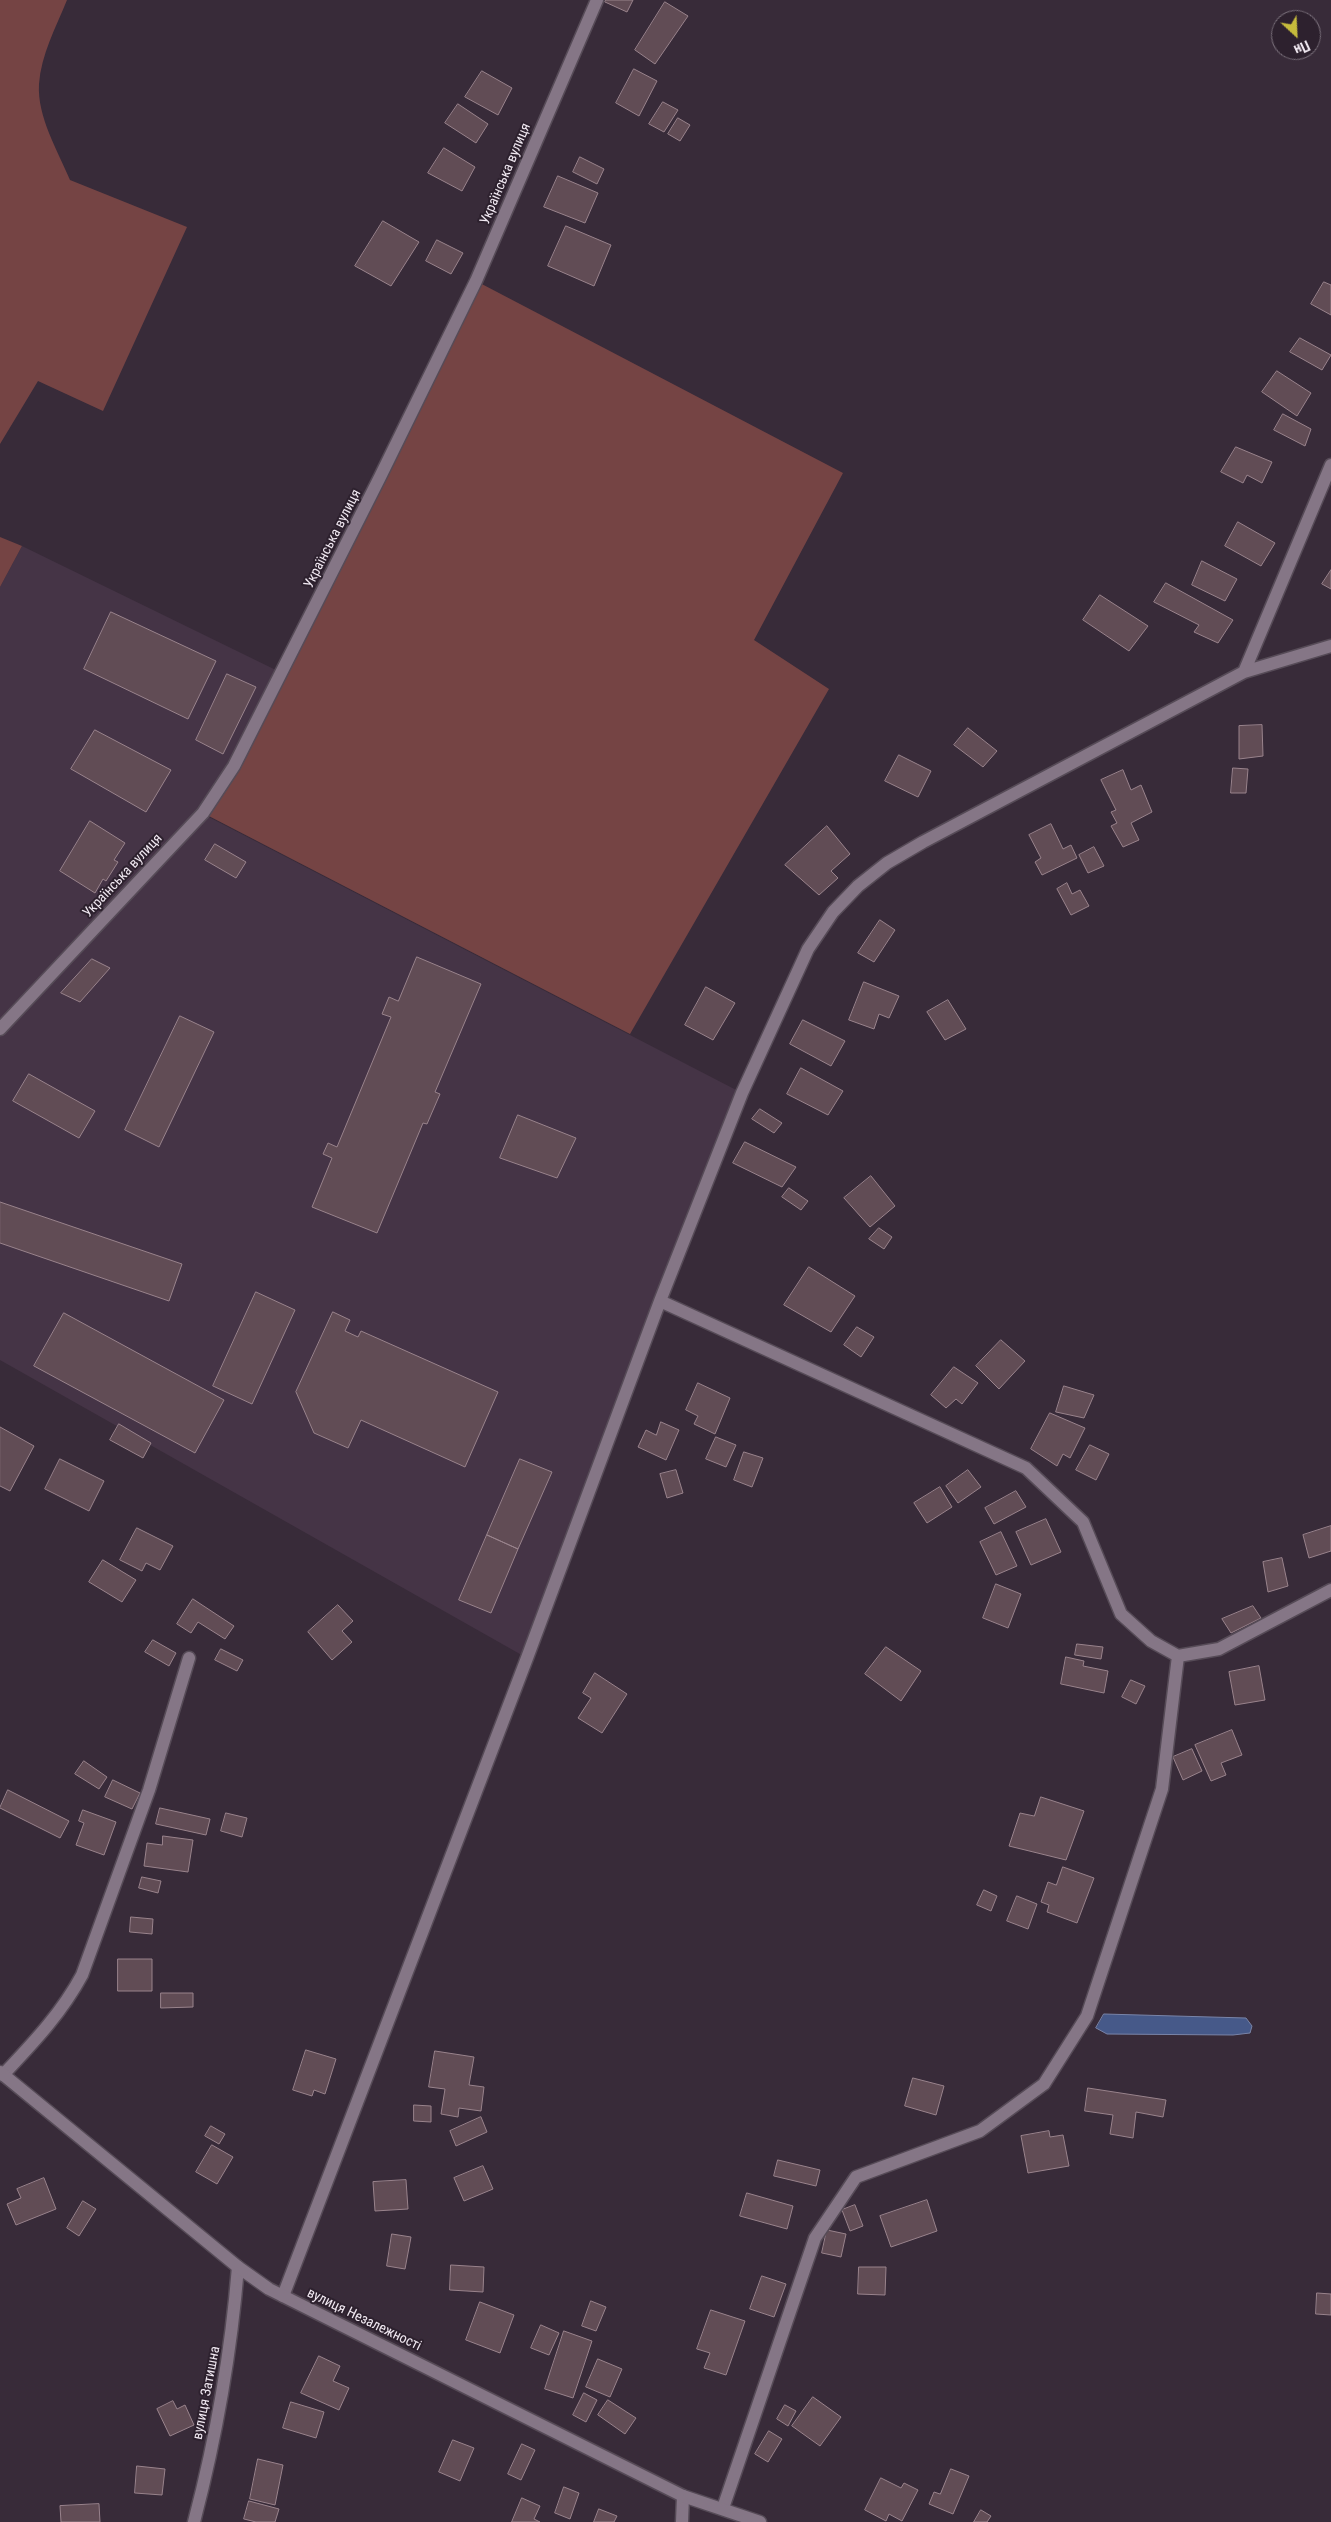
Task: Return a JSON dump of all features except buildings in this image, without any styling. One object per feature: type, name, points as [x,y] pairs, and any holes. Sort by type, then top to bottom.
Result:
[{"type":"street","name":"Українська вулиця","points":[[0,1029],[203,813],[234,766],[380,477],[476,281],[597,0]]},
{"type":"street","points":[[1244,672],[1331,465]]},
{"type":"street","points":[[283,2296],[527,1658],[660,1301],[742,1094],[808,949],[834,912],[858,886],[888,863],[923,842],[1244,672],[1331,646]]},
{"type":"street","points":[[660,1301],[1026,1468],[1083,1522],[1121,1614],[1151,1641],[1178,1656],[1219,1649],[1331,1590]]},
{"type":"street","points":[[723,2508],[815,2238],[856,2177],[980,2131],[1044,2084],[1088,2016],[1162,1789],[1178,1656]]},
{"type":"street","points":[[2,2074],[49,2026],[67,2002],[82,1976],[149,1790],[189,1658]]},
{"type":"street","name":"вулиця Незалежності","points":[[2,2074],[238,2267],[283,2296],[683,2496],[760,2522]]},
{"type":"street","name":"вулиця Затишна","points":[[194,2522],[224,2391],[232,2341],[238,2267]]},
{"type":"street","points":[[682,2522],[683,2496]]},
{"type":"shaded area","points":[[0,0],[67,0],[43,62],[40,73],[39,96],[41,109],[54,146],[70,180],[187,227],[103,411],[38,381],[0,444]]},
{"type":"shaded area","points":[[476,281],[843,473],[754,640],[829,689],[630,1034],[203,813]]},
{"type":"shaded area","points":[[0,537],[22,546],[0,587]]},
{"type":"shaded area","points":[[22,546],[282,673],[203,814],[742,1093],[527,1658],[0,1360],[0,587]]},
{"type":"water","points":[[1104,2014],[1246,2018],[1252,2026],[1250,2033],[1233,2035],[1107,2034],[1096,2028]]}]
